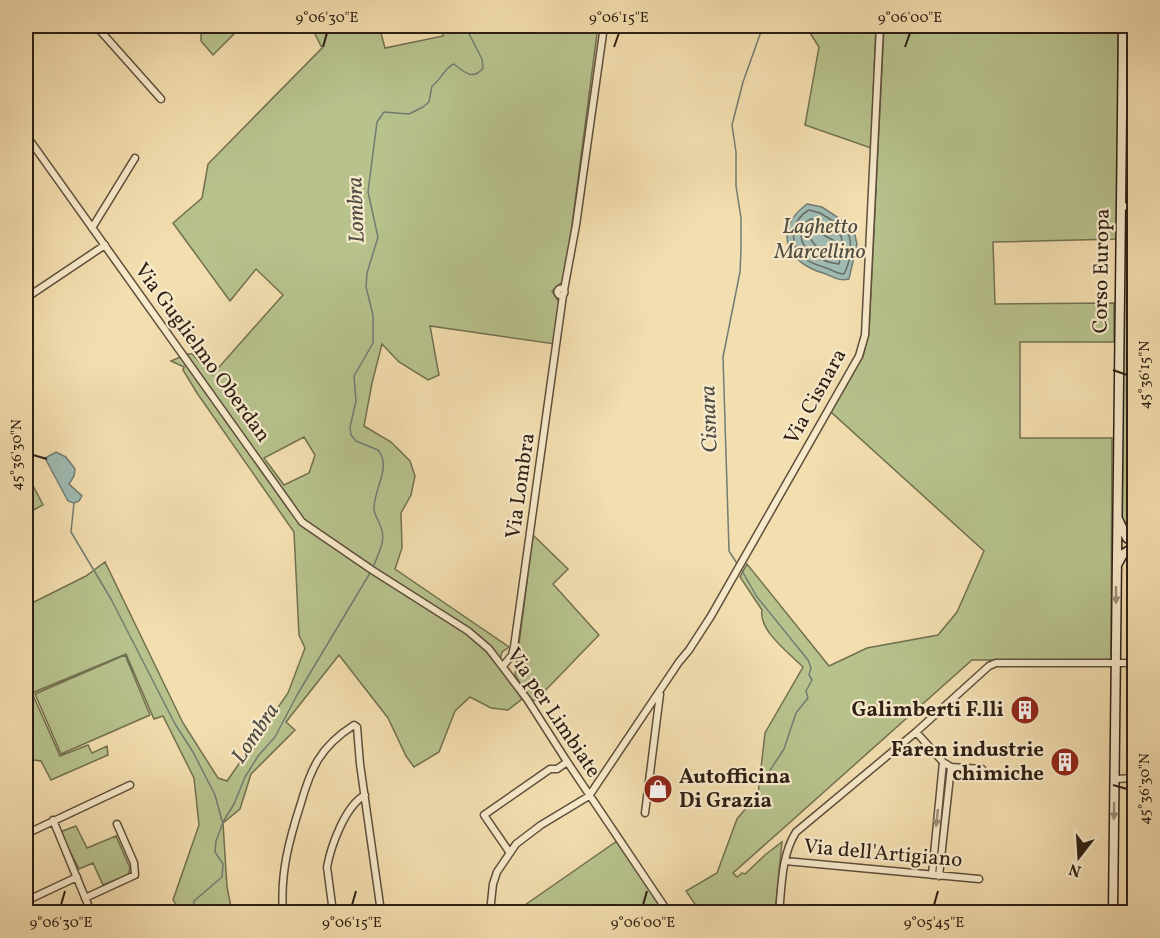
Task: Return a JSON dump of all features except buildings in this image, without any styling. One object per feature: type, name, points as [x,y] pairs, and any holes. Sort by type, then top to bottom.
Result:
[{"type":"street","points":[[96,26],[161,99]]},
{"type":"street","name":"Via Lombra","points":[[503,666],[512,655],[514,647],[563,307],[562,292],[566,282],[576,225],[604,26]]},
{"type":"street","name":"Via Cisnara","points":[[589,796],[689,650],[741,564],[859,356],[866,335],[879,26]]},
{"type":"street","name":"Corso Europa","points":[[1113,911],[1123,26]]},
{"type":"street","name":"Via Guglielmo Oberdan","points":[[26,135],[302,522],[372,570]]},
{"type":"street","points":[[92,228],[135,158]]},
{"type":"street","points":[[1121,207],[1134,206]]},
{"type":"street","points":[[26,298],[105,245]]},
{"type":"street","points":[[1116,571],[1123,554],[1134,545],[1124,534],[1117,516]]},
{"type":"street","name":"Via per Limbiate","points":[[372,570],[468,631],[489,649],[527,699],[589,796],[668,912]]},
{"type":"street","points":[[779,912],[785,861],[789,843],[796,832],[916,732],[989,666],[996,663],[1134,663]]},
{"type":"street","points":[[645,813],[660,692]]},
{"type":"street","points":[[283,912],[282,872],[304,793],[318,761],[337,736],[354,725],[357,727],[381,912]]},
{"type":"street","points":[[916,732],[943,762],[951,767],[982,769]]},
{"type":"street","points":[[510,853],[484,814],[550,769],[557,769],[567,762]]},
{"type":"street","points":[[932,875],[943,762]]},
{"type":"street","points":[[939,876],[951,767]]},
{"type":"street","points":[[1115,778],[1134,778]]},
{"type":"street","points":[[26,834],[130,785]]},
{"type":"street","points":[[333,912],[328,861],[350,809],[358,799],[365,795]]},
{"type":"street","points":[[490,912],[497,872],[516,844],[589,796]]},
{"type":"street","points":[[53,820],[91,912]]},
{"type":"street","points":[[85,898],[135,875],[134,863],[117,824]]},
{"type":"street","name":"Via dell'Artigiano","points":[[785,861],[979,879]]},
{"type":"street","points":[[26,901],[77,877]]},
{"type":"street","points":[[1113,911],[1134,910]]},
{"type":"green space","points":[[201,26],[242,26],[213,55],[201,41]]},
{"type":"green space","points":[[311,26],[379,26],[385,48],[443,36],[441,26],[598,26],[565,279],[552,291],[561,305],[555,344],[430,326],[439,375],[428,380],[399,362],[382,344],[364,426],[391,442],[410,461],[415,476],[411,495],[401,513],[402,548],[395,569],[509,647],[502,652],[499,664],[522,699],[508,710],[491,708],[470,697],[455,711],[439,752],[414,767],[406,756],[388,718],[339,655],[286,722],[295,730],[251,774],[240,809],[223,823],[227,887],[232,912],[181,912],[173,900],[199,825],[194,778],[163,716],[154,719],[126,654],[32,693],[60,756],[88,745],[92,753],[107,746],[108,755],[51,780],[41,761],[26,759],[26,606],[86,576],[105,562],[183,723],[218,778],[227,781],[288,693],[305,648],[299,635],[294,532],[197,393],[183,370],[184,367],[171,361],[192,354],[212,375],[283,295],[256,269],[230,301],[173,223],[202,198],[208,164],[322,48]],"holes":[[[304,437],[315,455],[309,473],[284,485],[264,458]]]},
{"type":"green space","points":[[789,26],[876,26],[871,148],[805,125],[819,47],[810,33]]},
{"type":"green space","points":[[884,26],[1118,26],[1118,239],[993,242],[995,304],[1114,303],[1114,342],[1020,342],[1020,438],[1112,438],[1111,660],[972,660],[733,873],[737,877],[742,873],[745,874],[782,842],[775,912],[684,912],[695,904],[686,891],[717,873],[737,819],[758,794],[765,733],[803,667],[776,641],[765,625],[762,610],[740,577],[747,564],[829,666],[867,648],[938,635],[957,612],[984,551],[831,412],[863,356],[869,333]]},
{"type":"green space","points":[[1127,26],[1134,26],[1134,189],[1125,189]]},
{"type":"green space","points":[[1134,217],[1134,518],[1122,524],[1124,218]]},
{"type":"green space","points":[[26,472],[43,505],[26,514]]},
{"type":"green space","points":[[533,535],[568,569],[553,584],[599,635],[536,700],[530,700],[515,675]]},
{"type":"green space","points":[[125,655],[150,715],[61,754],[35,694]]},
{"type":"green space","points":[[76,826],[87,848],[116,836],[130,868],[128,875],[103,885],[93,863],[79,869],[60,832]]},
{"type":"green space","points":[[617,841],[667,912],[621,912],[621,908],[617,909],[617,912],[515,912]]},
{"type":"water","name":"Laghetto Marcellino","points":[[807,204],[822,207],[851,226],[854,231],[857,244],[849,279],[839,279],[810,268],[792,253],[787,234],[790,224],[796,214]]},
{"type":"water","points":[[56,452],[66,457],[75,469],[69,484],[82,496],[79,501],[74,503],[68,501],[45,458]]},
{"type":"waterway","name":"Lombra","points":[[374,565],[383,535],[374,508],[383,471],[382,457],[378,450],[356,441],[351,435],[350,427],[356,401],[354,376],[373,343],[373,315],[366,287],[367,273],[378,237],[368,192],[377,122],[384,112],[409,114],[423,107],[429,102],[432,86],[454,64],[472,75],[483,68],[482,59],[465,26]]},
{"type":"waterway","name":"Cisnara","points":[[738,565],[729,551],[723,357],[740,272],[741,250],[741,218],[736,186],[736,152],[732,125],[743,82],[763,26]]},
{"type":"waterway","points":[[74,503],[71,532],[111,599],[175,724],[193,752],[215,795],[222,821]]},
{"type":"waterway","name":"Cisnara","points":[[741,569],[757,597],[808,660],[811,668],[809,675],[812,680],[806,691],[808,698],[796,713],[784,749],[765,778]]},
{"type":"waterway","name":"Lombra","points":[[192,912],[194,901],[222,877],[223,864],[215,852],[216,841],[245,777],[258,756],[275,737],[297,695],[370,573]]},
{"type":"waterway","name":"Lombra","points":[[217,912],[223,910],[229,912]]},
{"type":"place","name":"Galimberti F.lli","points":[[1025,710]]},
{"type":"place","name":"Faren industrie chimiche","points":[[1065,762]]},
{"type":"place","name":"Autofficina Di Grazia","points":[[658,789]]}]
